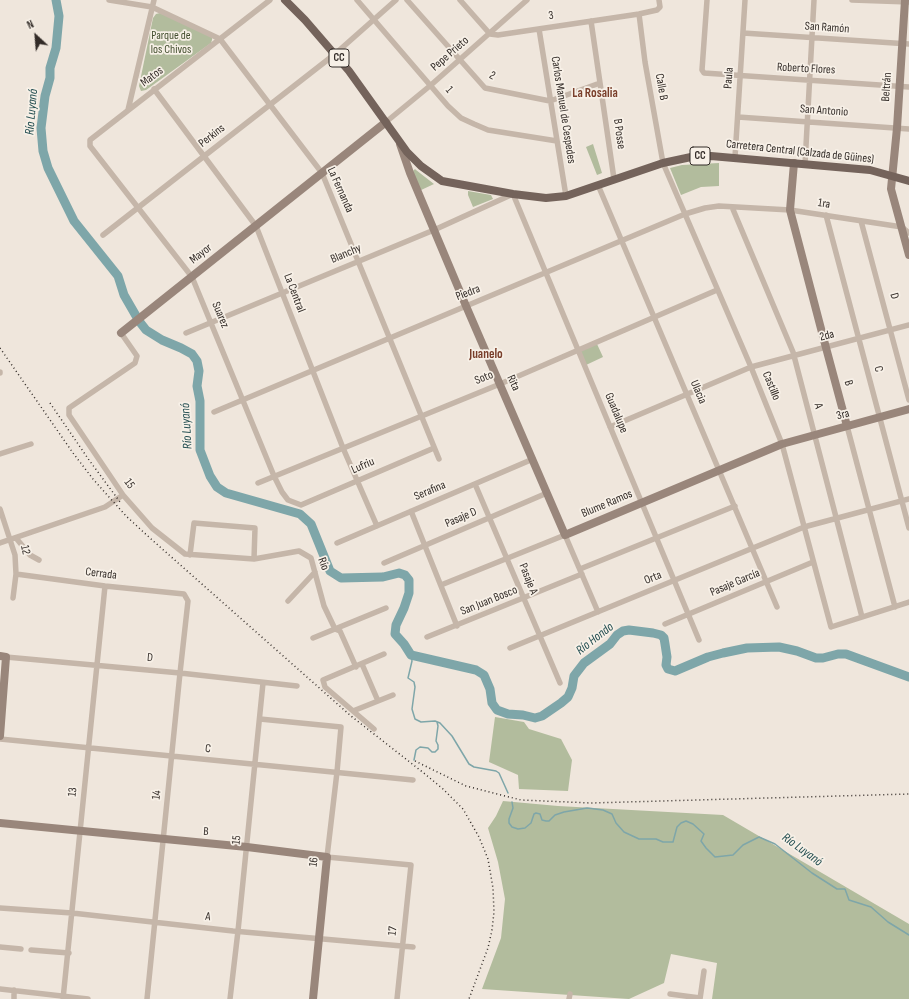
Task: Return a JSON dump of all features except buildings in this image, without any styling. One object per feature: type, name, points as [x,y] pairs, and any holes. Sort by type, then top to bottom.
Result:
[{"type":"main road","name":"CC","points":[[285,0],[335,54],[386,122]]},
{"type":"main road","name":"Carretera Central (Calzada de Güines)","points":[[386,122],[398,141],[421,166],[442,181],[513,194],[546,198],[566,196],[663,163],[691,157],[711,156],[870,170],[909,181]]},
{"type":"street","name":"La Fernanda","points":[[109,0],[152,7],[220,39],[322,173],[439,459]]},
{"type":"street","points":[[128,110],[154,0]]},
{"type":"street","name":"Matos","points":[[90,146],[90,140],[270,0]]},
{"type":"street","name":"1","points":[[357,0],[448,106],[461,118],[488,130],[557,141]]},
{"type":"street","name":"Perkins","points":[[104,235],[335,54],[396,0]]},
{"type":"street","name":"2","points":[[407,0],[485,88],[550,101]]},
{"type":"street","points":[[460,0],[490,34]]},
{"type":"street","name":"Pepe Prieto","points":[[386,122],[460,60],[527,0]]},
{"type":"street","name":"3","points":[[490,34],[498,35],[639,14],[659,9],[659,0]]},
{"type":"street","name":"Roberto Flores","points":[[707,0],[703,72],[740,76],[909,87]]},
{"type":"street","name":"Paula","points":[[735,157],[745,0]]},
{"type":"street","points":[[805,164],[814,0]]},
{"type":"street","points":[[852,0],[907,2]]},
{"type":"street","name":"Beltrán","points":[[907,2],[906,44],[899,86],[897,128],[891,189],[909,255]]},
{"type":"street","name":"Calle B","points":[[639,14],[645,62],[663,163]]},
{"type":"street","name":"B Posse","points":[[591,21],[614,179]]},
{"type":"street","name":"Carlos Manuel de Cespedes","points":[[539,29],[566,196]]},
{"type":"street","name":"San Ramón","points":[[743,33],[906,44]]},
{"type":"street","points":[[550,101],[600,83]]},
{"type":"street","points":[[133,85],[134,92],[140,97],[144,97]]},
{"type":"street","name":"La Central","points":[[154,89],[256,226],[343,448],[377,526]]},
{"type":"street","name":"San Antonio","points":[[738,117],[909,128]]},
{"type":"street","name":"Mayor","points":[[69,408],[135,363],[137,356],[121,333],[386,122]]},
{"type":"street","name":"Rita","points":[[398,141],[466,306],[598,612]]},
{"type":"street","name":"Suarez","points":[[90,146],[192,277],[274,476],[288,500],[301,505]]},
{"type":"street","name":"Castillo","points":[[663,163],[751,367],[782,444],[831,628],[862,617]]},
{"type":"street","name":"B","points":[[794,163],[790,210],[895,607]]},
{"type":"street","name":"Ulacia","points":[[598,185],[777,607]]},
{"type":"street","name":"Blanchy","points":[[186,333],[434,230],[513,194]]},
{"type":"street","name":"Guadalupe","points":[[513,194],[699,640]]},
{"type":"street","name":"Piedra","points":[[214,412],[685,214],[705,208],[719,206],[732,207]]},
{"type":"street","name":"1ra","points":[[732,207],[790,210],[902,227]]},
{"type":"street","name":"A","points":[[732,207],[794,356],[862,617]]},
{"type":"street","name":"C","points":[[826,215],[909,528]]},
{"type":"street","name":"D","points":[[861,221],[909,400]]},
{"type":"street","points":[[902,227],[909,233]]},
{"type":"street","name":"Soto","points":[[258,483],[421,415],[500,384],[717,290]]},
{"type":"street","name":"2da","points":[[751,367],[909,325]]},
{"type":"street","points":[[610,427],[751,367]]},
{"type":"street","name":"15","points":[[69,408],[69,415],[123,495],[152,528],[185,554],[190,555]]},
{"type":"street","name":"3ra","points":[[782,444],[909,409]]},
{"type":"street","points":[[0,454],[31,444]]},
{"type":"street","name":"Blume Ramos","points":[[441,585],[782,444]]},
{"type":"street","name":"Lufriu","points":[[301,505],[434,448]]},
{"type":"street","name":"Serafina","points":[[337,543],[533,459]]},
{"type":"street","name":"Pasaje A","points":[[475,484],[560,682]]},
{"type":"street","name":"Pasaje D","points":[[384,563],[547,493]]},
{"type":"street","points":[[0,544],[105,507],[123,495]]},
{"type":"street","name":"Orta","points":[[510,648],[804,527],[909,499]]},
{"type":"street","name":"San Juan Bosco","points":[[427,637],[524,599],[657,538],[735,506]]},
{"type":"street","name":"12","points":[[0,509],[13,539],[16,574],[13,598]]},
{"type":"street","points":[[411,511],[457,626]]},
{"type":"street","points":[[190,555],[194,523],[255,528],[254,559]]},
{"type":"street","points":[[13,539],[30,555],[39,560]]},
{"type":"street","name":"Río","points":[[190,555],[254,559],[299,551],[311,558],[324,606],[335,629],[340,631],[356,667]]},
{"type":"street","name":"Pasaje García","points":[[665,624],[813,562]]},
{"type":"street","points":[[288,601],[315,572]]},
{"type":"street","name":"Cerrada","points":[[16,574],[105,586],[184,594]]},
{"type":"street","name":"13","points":[[63,998],[69,953],[105,586]]},
{"type":"street","name":"14","points":[[147,999],[188,601],[184,594]]},
{"type":"street","points":[[862,617],[909,602]]},
{"type":"street","points":[[313,638],[386,608]]},
{"type":"street","points":[[374,729],[325,687],[323,680],[384,654]]},
{"type":"street","points":[[0,736],[3,657]]},
{"type":"street","name":"D","points":[[3,657],[180,673],[297,686]]},
{"type":"street","points":[[362,664],[378,701]]},
{"type":"street","name":"15","points":[[230,999],[264,682]]},
{"type":"street","points":[[353,711],[393,695]]},
{"type":"street","name":"16","points":[[260,719],[341,727],[318,938],[313,999]]},
{"type":"street","name":"C","points":[[0,740],[413,780]]},
{"type":"street","name":"B","points":[[0,824],[247,847],[327,857],[411,865]]},
{"type":"street","name":"17","points":[[397,999],[411,865]]},
{"type":"street","name":"A","points":[[0,908],[72,913],[238,931],[413,947]]},
{"type":"street","points":[[0,947],[21,949]]},
{"type":"street","points":[[31,950],[69,953]]},
{"type":"street","points":[[670,994],[700,999],[704,971]]},
{"type":"street","points":[[0,989],[63,998],[88,999]]},
{"type":"street","points":[[14,990],[14,999]]},
{"type":"green space","name":"Parque de los Chivos","points":[[160,13],[212,37],[212,40],[211,43],[146,90],[141,91],[139,86],[153,18],[156,14]]},
{"type":"green space","points":[[593,144],[602,173],[597,175],[586,147]]},
{"type":"green space","points":[[719,163],[719,186],[701,187],[681,195],[670,168],[682,165]]},
{"type":"green space","points":[[415,169],[434,184],[419,191],[413,171]]},
{"type":"green space","points":[[468,191],[491,195],[493,199],[473,207]]},
{"type":"green space","points":[[597,344],[603,357],[586,365],[580,351]]},
{"type":"green space","points":[[495,717],[524,722],[529,729],[561,739],[572,760],[568,791],[519,789],[518,775],[489,762]]},
{"type":"green space","points":[[503,801],[558,806],[723,815],[909,924],[909,999],[712,999],[717,963],[671,954],[664,983],[629,999],[482,989],[501,938],[505,899],[498,862],[488,828]]},
{"type":"waterway","name":"Río Luyanó","points":[[56,0],[59,16],[56,48],[50,68],[50,78],[45,96],[41,128],[43,151],[48,168],[74,221],[118,276],[124,295],[139,321],[146,330],[162,340],[192,354],[197,361],[199,371],[197,386],[200,401],[200,450],[210,476],[217,487],[226,493],[300,514],[311,524],[330,571],[341,578],[383,577],[399,573],[405,575],[409,580],[409,593],[396,625],[395,634],[411,655],[476,670],[484,675],[490,689],[492,703],[497,710],[508,714],[523,715],[535,718],[542,716],[568,697],[572,688],[574,676],[584,663],[610,644],[617,635],[623,631],[629,630],[661,635],[664,638],[667,657],[666,665],[668,669],[675,671],[708,657],[723,653],[747,648],[779,647],[797,651],[816,658],[846,654],[909,677]]},
{"type":"waterway","name":"Río Luyanó","points":[[411,655],[412,661],[408,678],[414,682],[415,687],[412,709],[415,719],[421,722],[435,721],[440,723],[452,736],[469,764],[474,767],[496,771],[499,773],[508,793]]},
{"type":"waterway","points":[[414,760],[416,750],[420,747],[428,748],[432,752],[435,752],[438,749],[436,741],[438,726],[437,722]]},
{"type":"waterway","name":"Río Luyanó","points":[[512,802],[513,808],[509,823],[512,827],[518,829],[525,828],[531,823],[534,814],[536,813],[540,814],[542,820],[549,821],[555,815],[587,808],[603,810],[612,814],[616,823],[624,832],[639,839],[656,839],[663,842],[673,842],[677,827],[686,821],[693,824],[704,834],[701,841],[715,857],[733,855],[743,845],[759,837],[775,844],[812,873],[837,889],[845,889],[849,900],[871,907],[888,922],[909,935]]},
{"type":"railway","points":[[0,348],[73,453],[93,479],[126,516],[351,716],[425,774],[463,809],[479,837],[488,859],[493,888],[494,912],[488,948],[469,999]]},
{"type":"railway","points":[[50,403],[120,502]]},
{"type":"railway","points":[[415,761],[466,786],[521,800],[591,803],[909,794]]},
{"type":"district","name":"La Rosalia","points":[[595,94]]},
{"type":"district","name":"Juanelo","points":[[486,355]]},
{"type":"water label","name":"Río Hondo","points":[[595,639]]}]
